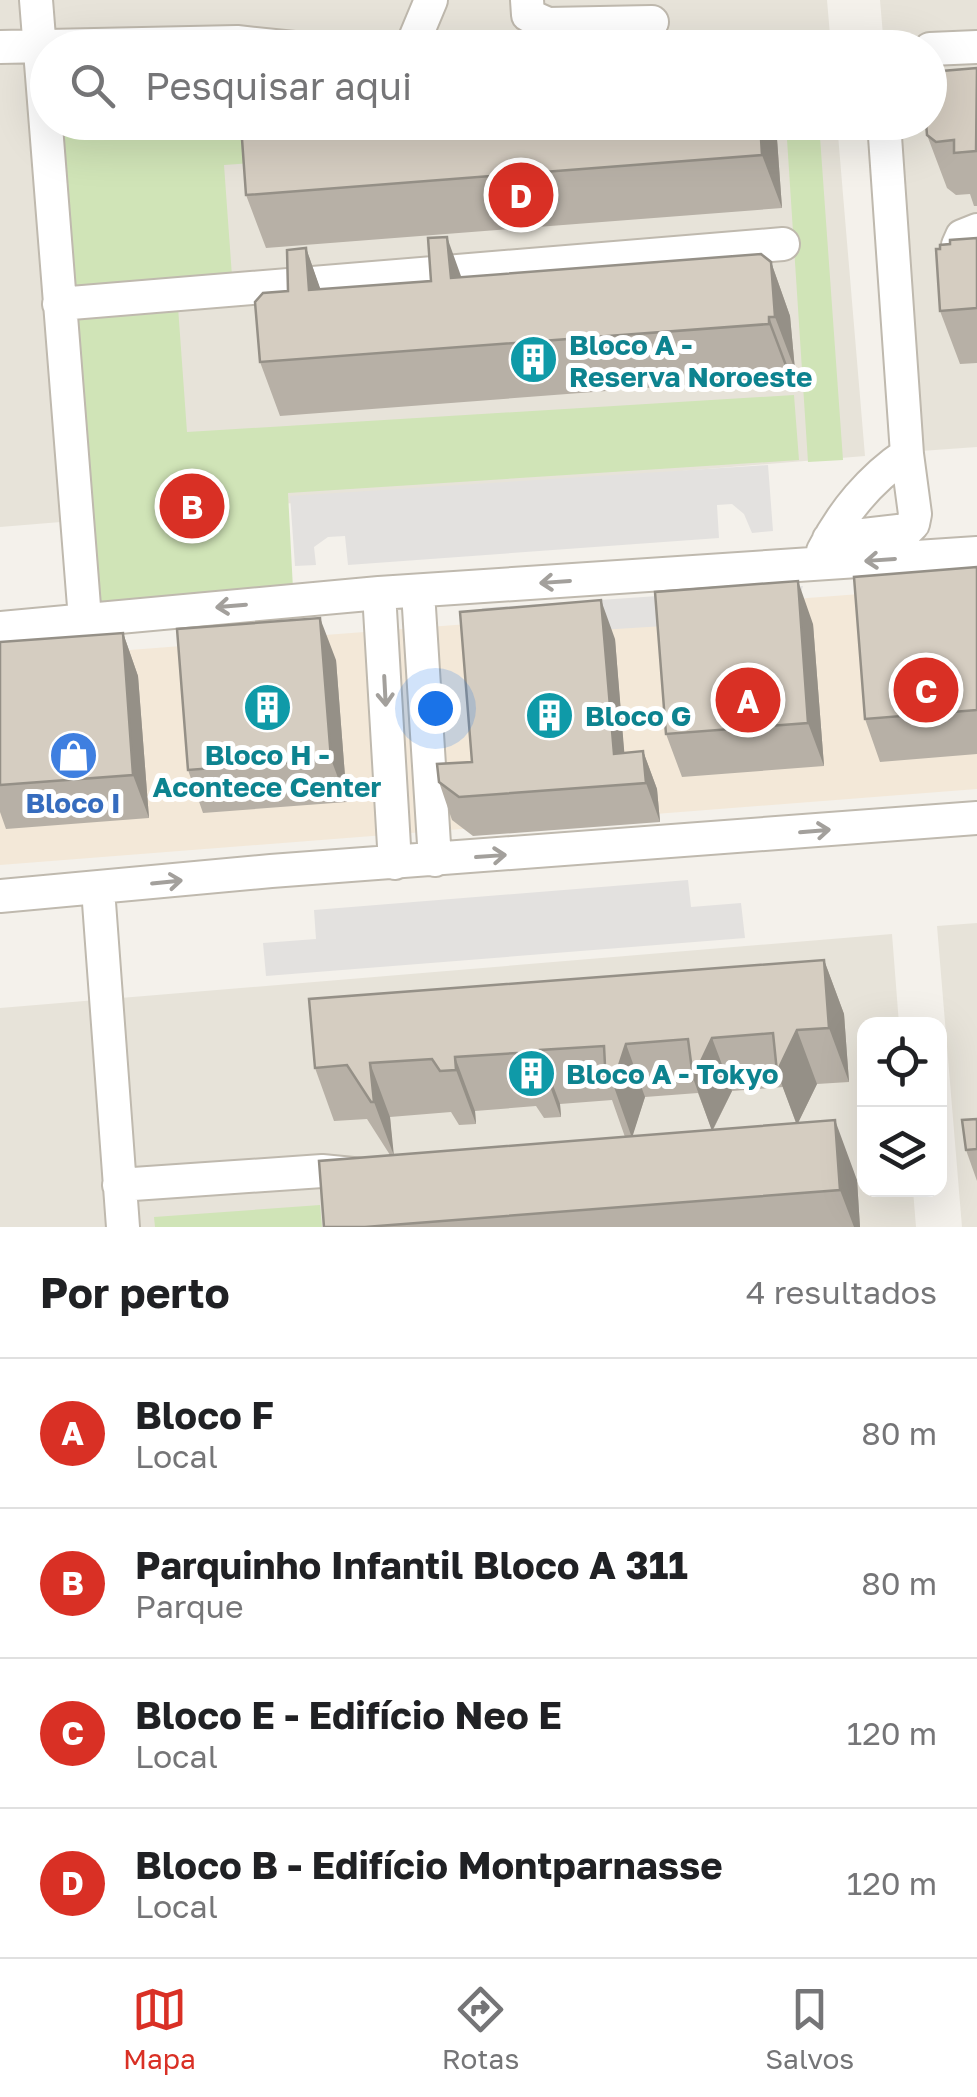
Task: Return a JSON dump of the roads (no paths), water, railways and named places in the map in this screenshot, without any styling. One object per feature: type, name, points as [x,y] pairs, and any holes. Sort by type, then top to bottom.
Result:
[{"type":"street","points":[[36,0],[40,30]]},
{"type":"street","points":[[418,30],[431,0]]},
{"type":"street","points":[[526,0],[528,15],[548,24],[652,23]]},
{"type":"street","points":[[0,48],[30,46]]},
{"type":"street","points":[[947,48],[977,47]]},
{"type":"street","points":[[48,140],[85,619]]},
{"type":"street","points":[[822,552],[908,530],[915,514],[906,454],[885,140]]},
{"type":"street","points":[[977,230],[962,236],[958,245],[962,256],[977,262]]},
{"type":"street","points":[[59,304],[783,244]]},
{"type":"street","points":[[822,552],[872,482],[906,454]]},
{"type":"street","points":[[0,628],[822,552],[977,554]]},
{"type":"street","points":[[418,592],[435,860]]},
{"type":"street","points":[[380,593],[395,863]]},
{"type":"street","points":[[0,896],[977,818]]},
{"type":"street","points":[[98,889],[123,1227]]},
{"type":"street","points":[[119,1186],[322,1171],[378,1177],[397,1175]]},
{"type":"place","name":"Bloco B - Edifício Montparnasse","points":[[521,195]]},
{"type":"place","name":"Bloco A - Reserva Noroeste","points":[[534,360]]},
{"type":"place","name":"Parquinho Infantil Bloco A 311","points":[[192,506]]},
{"type":"place","name":"Bloco E - Edifício Neo E","points":[[926,690]]},
{"type":"place","name":"Bloco F","points":[[748,700]]},
{"type":"place","name":"Bloco H - Acontece Center","points":[[267,707]]},
{"type":"place","name":"Bloco G","points":[[550,715]]},
{"type":"place","name":"Bloco I","points":[[73,755]]},
{"type":"place","name":"Bloco A - Tokyo","points":[[531,1073]]}]
